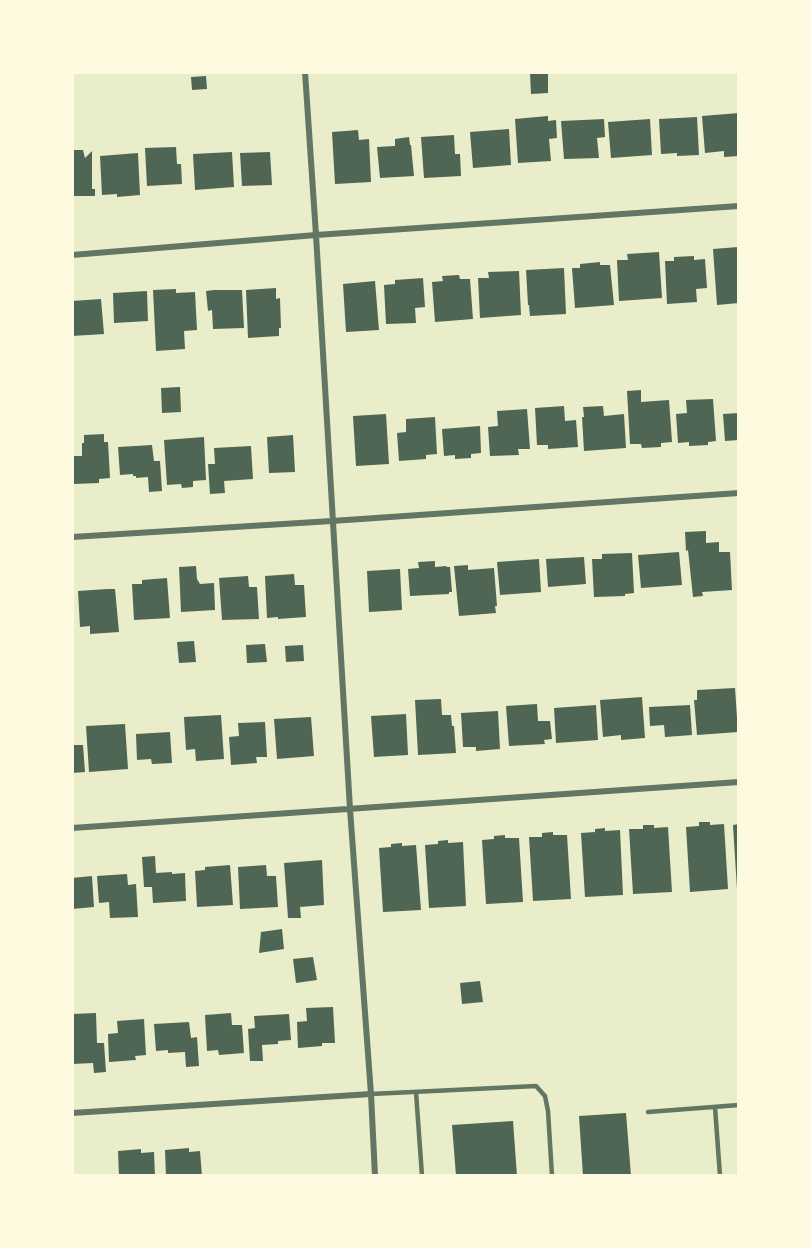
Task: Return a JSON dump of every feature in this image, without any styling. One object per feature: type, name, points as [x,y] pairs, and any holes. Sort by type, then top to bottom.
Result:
[{"type":"street","points":[[304,72],[375,1176]]},
{"type":"street","points":[[72,255],[316,235],[739,206]]},
{"type":"street","points":[[72,537],[739,493]]},
{"type":"street","points":[[72,828],[739,782]]},
{"type":"street","points":[[72,1113],[371,1094]]},
{"type":"lane","points":[[371,1094],[536,1086],[545,1095],[548,1111],[552,1176]]},
{"type":"lane","points":[[416,1092],[422,1176]]},
{"type":"lane","points":[[648,1112],[739,1105]]},
{"type":"lane","points":[[714,1107],[720,1176]]},
{"type":"building","points":[[548,72],[548,93],[531,94],[530,73]]},
{"type":"building","points":[[206,76],[207,89],[192,90],[191,77]]},
{"type":"building","points":[[739,113],[739,156],[724,157],[724,151],[705,153],[702,116]]},
{"type":"building","points":[[548,116],[548,121],[556,120],[557,138],[549,139],[551,161],[518,163],[515,119]]},
{"type":"building","points":[[697,117],[699,155],[661,154],[659,119]]},
{"type":"building","points":[[604,119],[605,137],[597,138],[599,158],[564,159],[561,121]]},
{"type":"building","points":[[650,119],[652,155],[611,158],[608,122]]},
{"type":"building","points":[[509,129],[511,165],[473,168],[470,132]]},
{"type":"building","points":[[358,130],[359,140],[369,139],[371,182],[335,184],[332,132]]},
{"type":"building","points":[[454,135],[455,154],[460,154],[461,176],[424,178],[421,137]]},
{"type":"building","points":[[409,137],[414,176],[380,178],[377,147],[395,146],[395,139]]},
{"type":"building","points":[[176,147],[177,164],[181,164],[182,184],[147,186],[145,148]]},
{"type":"building","points":[[72,150],[83,150],[85,158],[92,151],[92,189],[95,189],[95,196],[72,196]]},
{"type":"building","points":[[232,152],[234,187],[195,190],[193,154]]},
{"type":"building","points":[[270,152],[272,185],[242,186],[240,153]]},
{"type":"building","points":[[138,153],[140,195],[117,197],[117,194],[102,195],[100,156]]},
{"type":"building","points":[[738,247],[739,303],[717,305],[713,249]]},
{"type":"building","points":[[659,252],[662,298],[619,301],[617,260],[628,260],[627,254]]},
{"type":"building","points":[[694,256],[694,260],[705,259],[707,288],[696,289],[697,302],[667,304],[665,261],[674,261],[674,257]]},
{"type":"building","points":[[600,262],[600,265],[610,265],[614,305],[575,308],[572,268],[580,268],[580,264]]},
{"type":"building","points":[[564,268],[566,314],[530,316],[526,270]]},
{"type":"building","points":[[519,271],[521,315],[480,318],[478,278],[489,278],[488,272]]},
{"type":"building","points":[[459,275],[460,279],[470,279],[473,319],[435,322],[432,282],[443,281],[442,276]]},
{"type":"building","points":[[423,278],[425,307],[415,308],[416,323],[386,324],[384,285],[395,284],[395,280]]},
{"type":"building","points":[[375,281],[379,330],[346,332],[343,284]]},
{"type":"building","points":[[276,288],[276,299],[280,298],[279,336],[248,338],[246,290]]},
{"type":"building","points":[[176,289],[176,293],[195,292],[197,330],[184,331],[185,349],[156,351],[153,290]]},
{"type":"building","points":[[242,290],[244,328],[213,329],[212,310],[208,311],[206,291]]},
{"type":"building","points":[[147,291],[148,321],[114,323],[113,293]]},
{"type":"building","points":[[101,299],[104,334],[72,336],[72,301]]},
{"type":"building","points":[[180,387],[181,412],[162,413],[161,388]]},
{"type":"building","points":[[641,390],[641,402],[669,400],[672,442],[661,443],[661,447],[642,448],[641,444],[630,444],[627,391]]},
{"type":"building","points":[[713,399],[716,441],[708,442],[708,445],[689,446],[689,442],[678,443],[676,414],[687,413],[686,400]]},
{"type":"building","points":[[564,406],[565,421],[576,420],[578,447],[548,449],[548,445],[537,445],[535,408]]},
{"type":"building","points":[[603,406],[604,416],[624,414],[626,448],[584,451],[583,407]]},
{"type":"building","points":[[527,409],[530,449],[518,449],[519,455],[490,456],[488,427],[498,426],[497,411]]},
{"type":"building","points":[[739,413],[739,440],[725,441],[723,414]]},
{"type":"building","points":[[386,414],[389,464],[356,466],[353,416]]},
{"type":"building","points":[[435,417],[437,454],[426,455],[426,459],[399,461],[397,433],[406,432],[406,419]]},
{"type":"building","points":[[480,426],[481,453],[471,454],[471,458],[455,459],[455,455],[444,456],[442,429]]},
{"type":"building","points":[[104,434],[104,442],[108,442],[110,478],[99,479],[99,483],[74,484],[72,456],[82,456],[84,435]]},
{"type":"building","points":[[293,435],[295,472],[269,473],[267,437]]},
{"type":"building","points":[[204,437],[206,480],[193,481],[193,487],[182,488],[181,484],[167,485],[164,440]]},
{"type":"building","points":[[152,445],[154,461],[160,461],[162,491],[149,492],[148,477],[136,478],[133,474],[120,475],[118,447]]},
{"type":"building","points":[[251,446],[253,479],[224,481],[225,493],[210,494],[208,464],[215,464],[214,448]]},
{"type":"building","points":[[706,531],[706,543],[719,542],[719,552],[730,552],[732,590],[702,592],[703,596],[693,597],[685,532]]},
{"type":"building","points":[[679,552],[682,585],[641,588],[638,555]]},
{"type":"building","points":[[632,553],[634,593],[625,594],[625,596],[594,597],[592,559],[602,559],[602,554]]},
{"type":"building","points":[[584,557],[586,584],[548,587],[546,559]]},
{"type":"building","points":[[539,559],[541,592],[500,595],[497,562]]},
{"type":"building","points":[[435,561],[435,567],[450,567],[452,592],[410,596],[408,569],[419,568],[418,562]]},
{"type":"building","points":[[468,565],[468,570],[494,568],[496,613],[459,616],[454,566]]},
{"type":"building","points":[[196,566],[197,579],[200,584],[214,583],[215,610],[181,612],[179,567]]},
{"type":"building","points":[[400,569],[402,610],[369,612],[367,571]]},
{"type":"building","points":[[294,574],[295,585],[304,585],[306,617],[267,618],[265,576]]},
{"type":"building","points":[[248,576],[249,587],[257,587],[259,619],[222,620],[219,578]]},
{"type":"building","points":[[167,578],[170,618],[134,620],[132,584],[142,584],[142,580]]},
{"type":"building","points":[[115,589],[119,632],[90,634],[90,626],[80,627],[78,591]]},
{"type":"building","points":[[194,641],[196,662],[179,663],[177,642]]},
{"type":"building","points":[[265,644],[267,662],[247,663],[246,645]]},
{"type":"building","points":[[303,645],[304,661],[286,662],[285,646]]},
{"type":"building","points":[[735,688],[738,732],[697,735],[694,700],[697,700],[697,690]]},
{"type":"building","points":[[642,697],[645,738],[621,740],[621,735],[603,737],[600,700]]},
{"type":"building","points":[[441,699],[442,715],[451,715],[456,753],[418,755],[415,700]]},
{"type":"building","points":[[537,704],[538,721],[550,721],[552,739],[544,740],[545,744],[509,746],[506,706]]},
{"type":"building","points":[[596,705],[598,740],[556,743],[554,708]]},
{"type":"building","points":[[690,705],[692,735],[665,737],[664,725],[650,726],[649,707]]},
{"type":"building","points":[[498,711],[500,749],[476,751],[476,747],[463,747],[461,713]]},
{"type":"building","points":[[406,714],[408,755],[374,757],[371,716]]},
{"type":"building","points":[[221,715],[224,759],[196,761],[195,749],[186,750],[184,717]]},
{"type":"building","points":[[311,717],[314,756],[277,759],[274,719]]},
{"type":"building","points":[[265,722],[267,757],[256,757],[257,763],[231,765],[229,737],[239,736],[238,723]]},
{"type":"building","points":[[125,724],[128,769],[89,772],[86,726]]},
{"type":"building","points":[[170,732],[172,763],[152,764],[151,759],[137,760],[136,734]]},
{"type":"building","points":[[72,745],[83,745],[85,772],[72,773]]},
{"type":"building","points":[[699,822],[710,822],[710,825],[724,824],[728,889],[690,892],[686,827],[699,826]]},
{"type":"building","points":[[739,824],[739,889],[737,889],[733,825]]},
{"type":"building","points":[[643,825],[654,825],[654,828],[668,827],[672,892],[633,894],[629,829],[643,829]]},
{"type":"building","points":[[605,828],[605,831],[620,830],[623,895],[585,897],[581,833],[595,832],[595,829]]},
{"type":"building","points":[[553,832],[553,835],[567,835],[571,899],[533,901],[529,837],[542,837],[542,833]]},
{"type":"building","points":[[505,835],[505,838],[519,838],[523,902],[486,904],[482,840]]},
{"type":"building","points":[[448,840],[448,843],[463,842],[466,906],[429,908],[425,845]]},
{"type":"building","points":[[402,843],[402,846],[416,845],[421,910],[383,912],[379,848]]},
{"type":"building","points":[[155,856],[156,873],[185,873],[186,901],[153,903],[152,887],[144,887],[142,857]]},
{"type":"building","points":[[322,860],[324,905],[300,907],[301,918],[288,918],[284,863]]},
{"type":"building","points":[[230,865],[233,905],[197,907],[195,871],[205,870],[205,867]]},
{"type":"building","points":[[266,865],[267,876],[276,876],[278,907],[240,909],[238,867]]},
{"type":"building","points":[[127,874],[128,885],[136,884],[138,917],[110,918],[109,902],[99,903],[97,876]]},
{"type":"building","points":[[92,876],[94,907],[72,909],[72,878]]},
{"type":"building","points":[[282,929],[284,949],[259,953],[261,932]]},
{"type":"building","points":[[313,957],[317,980],[296,983],[293,959]]},
{"type":"building","points":[[480,981],[483,1002],[462,1004],[460,983]]},
{"type":"building","points":[[333,1007],[335,1043],[298,1048],[297,1022],[307,1021],[306,1008]]},
{"type":"building","points":[[96,1013],[97,1043],[104,1043],[106,1072],[94,1073],[93,1063],[72,1064],[72,1014]]},
{"type":"building","points":[[231,1013],[232,1025],[242,1025],[244,1053],[219,1055],[218,1050],[207,1051],[205,1015]]},
{"type":"building","points":[[289,1014],[291,1040],[262,1045],[263,1061],[250,1061],[248,1029],[255,1028],[254,1016]]},
{"type":"building","points":[[144,1019],[146,1055],[135,1056],[136,1060],[109,1062],[108,1034],[118,1033],[117,1021]]},
{"type":"building","points":[[189,1022],[191,1038],[197,1037],[199,1066],[186,1067],[185,1052],[156,1051],[154,1024]]},
{"type":"building","points":[[626,1113],[631,1176],[583,1176],[579,1116]]},
{"type":"building","points":[[513,1121],[517,1176],[456,1176],[452,1125]]},
{"type":"building","points":[[189,1148],[189,1152],[200,1151],[202,1176],[166,1176],[165,1150]]},
{"type":"building","points":[[141,1149],[141,1153],[154,1152],[155,1176],[119,1176],[118,1151]]}]
